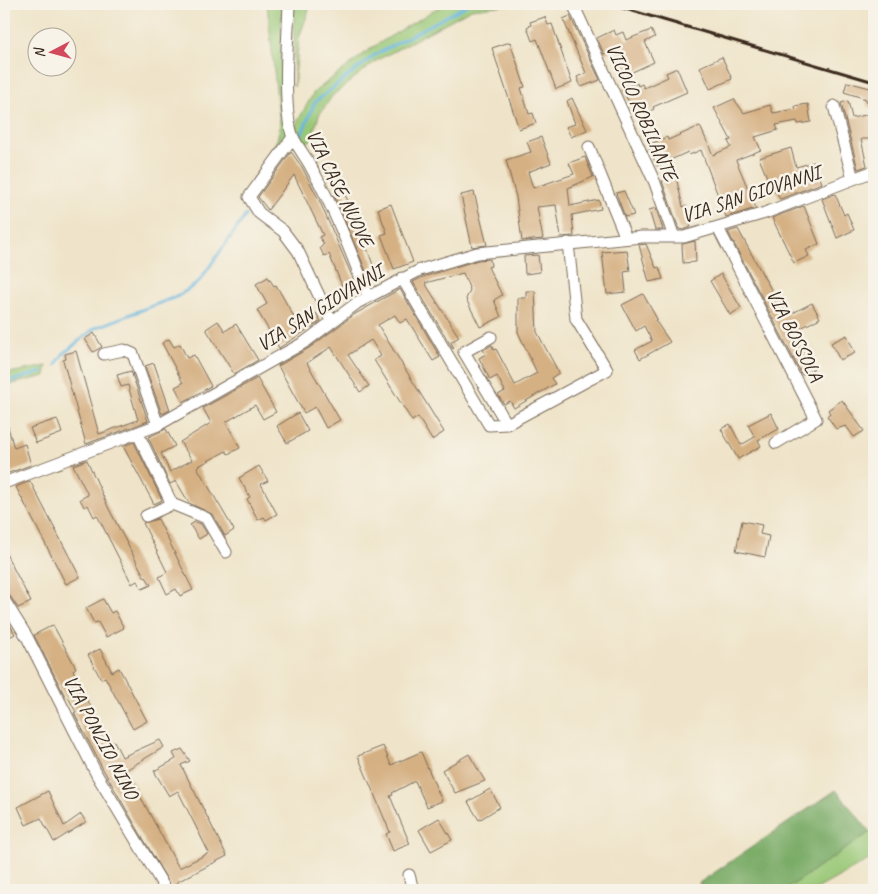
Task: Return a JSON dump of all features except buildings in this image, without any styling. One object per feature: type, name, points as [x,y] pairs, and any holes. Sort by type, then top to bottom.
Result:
[{"type":"street","name":"VIA CASE NUOVE","points":[[289,4],[288,89],[293,136],[311,166],[341,228],[368,296]]},
{"type":"street","name":"VICOLO ROBILANTE","points":[[573,4],[655,183],[674,237]]},
{"type":"street","points":[[834,106],[853,179]]},
{"type":"street","points":[[293,136],[248,197],[259,213],[282,231],[298,251],[331,321]]},
{"type":"street","points":[[589,147],[626,238]]},
{"type":"street","name":"VIA SAN GIOVANNI","points":[[4,483],[158,425],[306,342],[331,321],[368,296],[420,270],[477,253],[626,238],[684,237],[765,214],[874,171]]},
{"type":"street","name":"VIA BOSSOLA","points":[[718,228],[816,419],[776,443]]},
{"type":"street","points":[[402,278],[489,425],[507,424],[607,370],[576,319],[568,243]]},
{"type":"street","points":[[491,337],[464,352],[507,424]]},
{"type":"street","points":[[104,354],[124,350],[134,354],[158,425]]},
{"type":"street","points":[[138,434],[172,504],[206,518],[226,552]]},
{"type":"street","points":[[146,516],[172,504]]},
{"type":"street","name":"VIA PONZIO NINO","points":[[4,600],[27,637],[97,775],[166,890]]},
{"type":"street","points":[[409,875],[413,890]]},
{"type":"green space","points":[[267,4],[282,4],[282,87],[288,137],[245,195],[277,140],[280,127]]},
{"type":"green space","points":[[294,4],[311,4],[299,38],[294,87]]},
{"type":"green space","points":[[444,4],[515,4],[471,9],[376,61],[333,95],[319,115],[312,139],[303,145],[295,126],[314,92],[373,47]]},
{"type":"green space","points":[[47,366],[45,376],[4,386],[4,374]]},
{"type":"green space","points":[[836,790],[870,832],[785,890],[703,890],[699,883]]},
{"type":"green space","points":[[874,829],[874,857],[815,890],[785,890]]},
{"type":"waterway","points":[[301,136],[315,102],[375,55],[469,4]]},
{"type":"waterway","points":[[56,365],[63,354],[95,328],[178,296],[198,283],[246,215]]},
{"type":"waterway","points":[[4,383],[42,372]]},
{"type":"railway","points":[[609,4],[874,82]]}]
